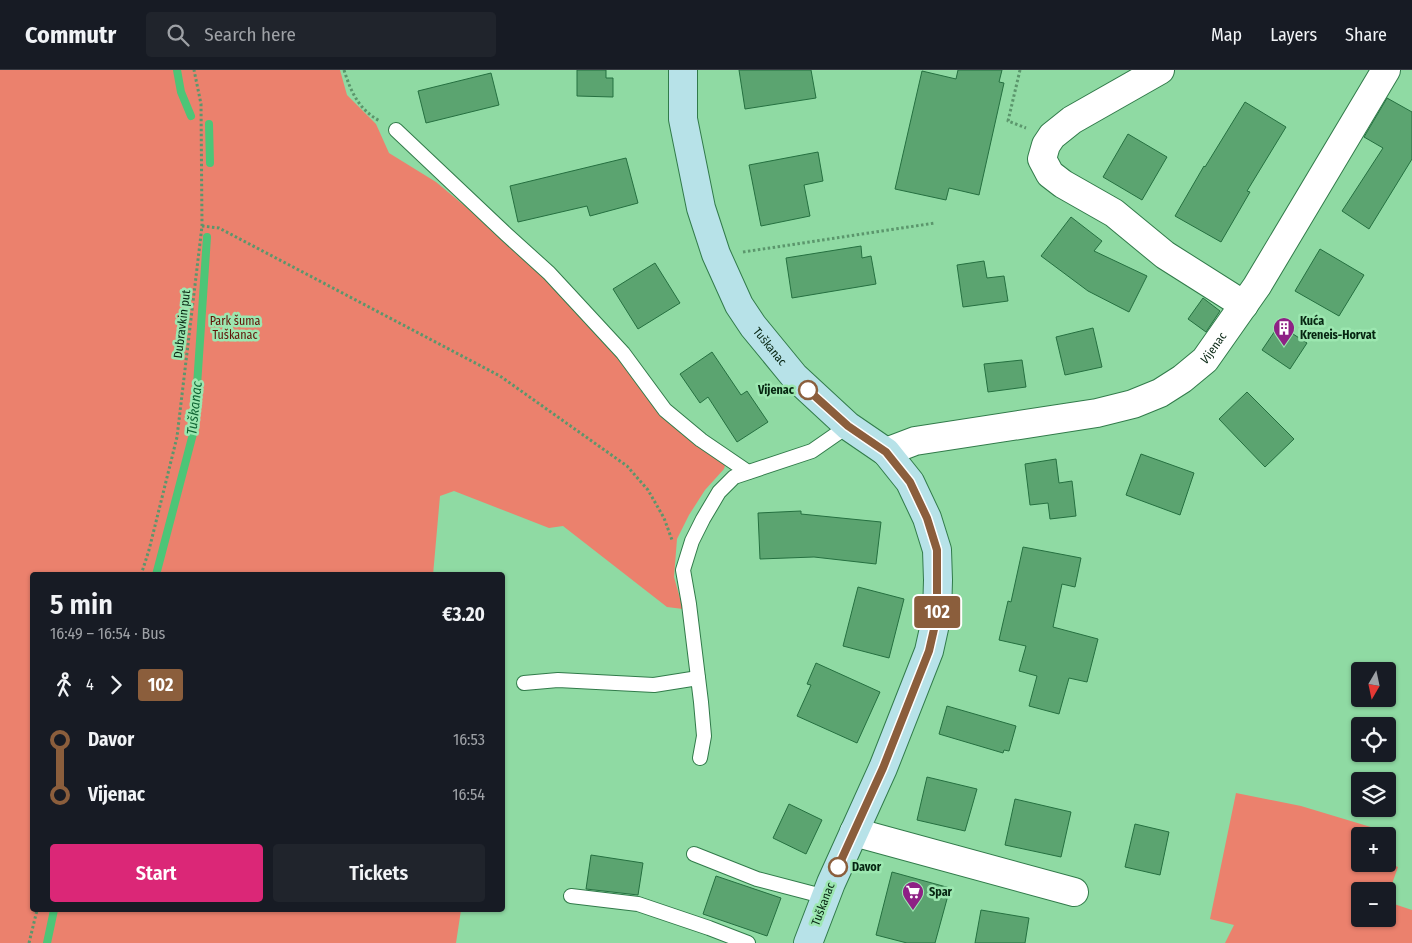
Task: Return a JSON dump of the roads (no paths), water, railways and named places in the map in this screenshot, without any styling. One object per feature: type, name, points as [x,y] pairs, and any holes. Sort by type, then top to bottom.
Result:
[{"type":"street","name":"Tuškanac","points":[[683,70],[683,119],[701,208],[716,254],[739,305],[753,326],[794,376],[848,426],[886,452],[910,482],[927,518],[937,550],[937,616],[929,651],[918,684],[808,943]]},
{"type":"street","points":[[1160,70],[1072,120],[1052,136],[1046,145],[1042,159],[1050,174],[1062,184],[1114,213],[1165,255],[1244,305]]},
{"type":"street","name":"Vijenac","points":[[886,452],[915,441],[1097,412],[1134,404],[1160,393],[1182,379],[1205,360],[1244,305],[1386,70]]},
{"type":"street","points":[[854,832],[1074,892]]},
{"type":"lane","points":[[396,130],[549,272],[623,353],[666,410],[701,440],[748,472]]},
{"type":"lane","points":[[700,758],[704,736],[689,604],[683,570],[702,518],[719,492],[734,477],[812,451],[848,426]]},
{"type":"lane","points":[[524,683],[558,680],[654,685],[698,678]]},
{"type":"lane","points":[[694,854],[757,878],[826,897]]},
{"type":"lane","points":[[571,896],[638,904],[748,943]]},
{"type":"waterway","name":"Tuškanac","points":[[177,70],[181,92],[191,116]]},
{"type":"waterway","name":"Tuškanac","points":[[209,124],[210,163]]},
{"type":"waterway","name":"Tuškanac","points":[[157,572],[194,430],[207,237]]},
{"type":"waterway","name":"Tuškanac","points":[[47,943],[54,912]]},
{"type":"place","name":"Kuća Kreneis-Horvat","points":[[1284,347]]},
{"type":"place","name":"Vijenac","points":[[808,390]]},
{"type":"place","name":"Davor","points":[[838,867]]},
{"type":"place","name":"Spar","points":[[913,911]]},
{"type":"park label","name":"Park šuma Tuškanac","points":[[235,328]]}]
